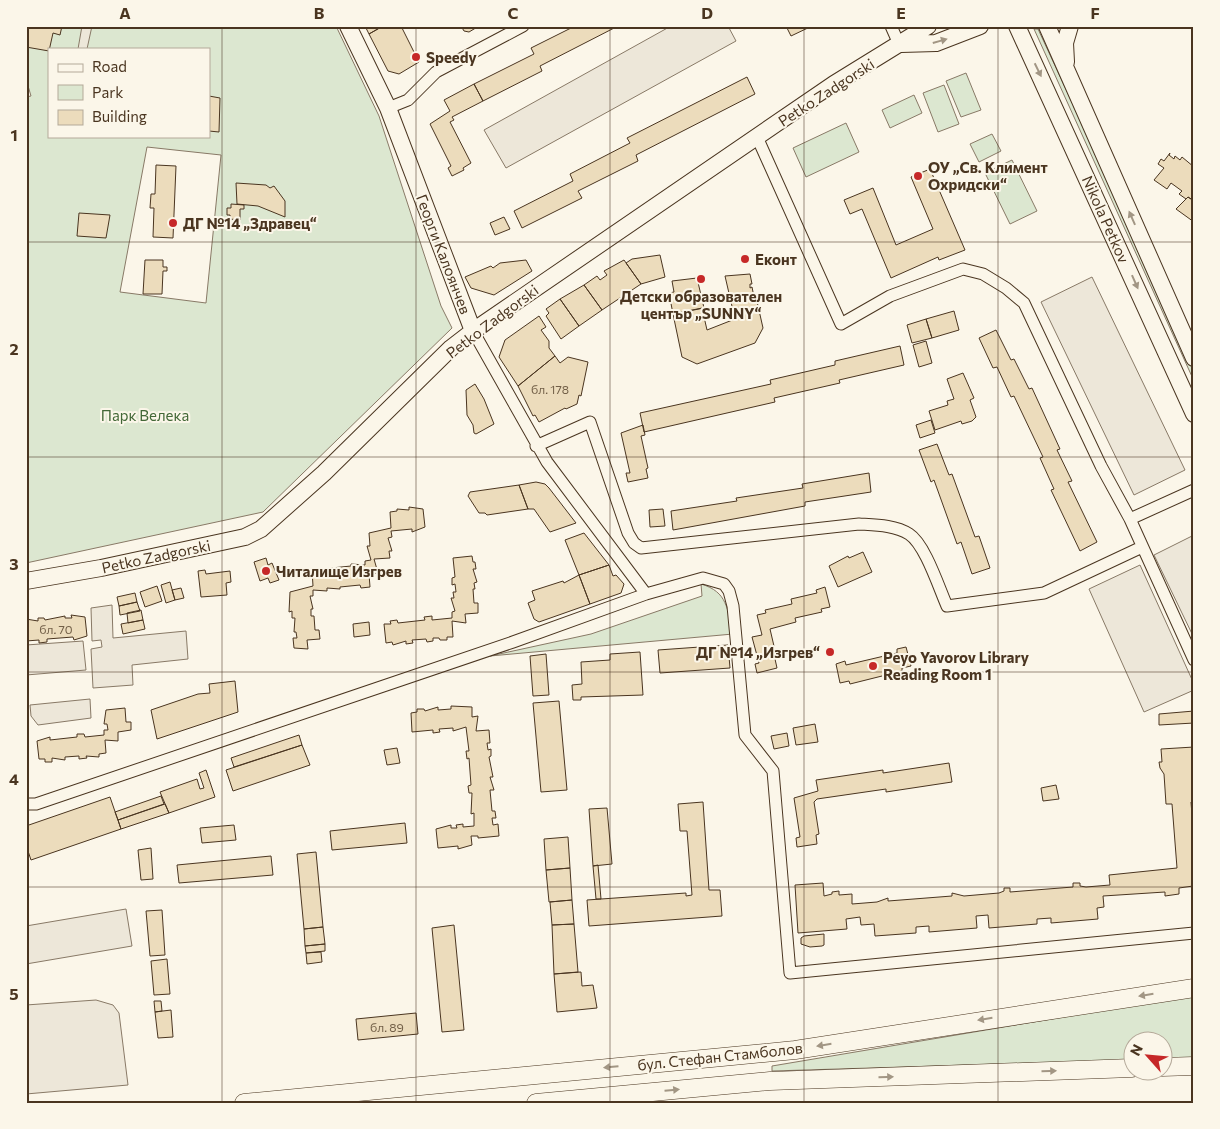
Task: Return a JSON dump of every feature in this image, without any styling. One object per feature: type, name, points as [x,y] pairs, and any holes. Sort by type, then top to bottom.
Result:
[{"type":"main road","name":"бул. Стефан Стамболов","points":[[244,1103],[795,1050],[1194,988]]},
{"type":"main road","points":[[1172,1067],[1194,1066]]},
{"type":"main road","name":"бул. Стефан Стамболов","points":[[536,1103],[770,1081],[1122,1068]]},
{"type":"main road","points":[[374,1103],[438,1085]]},
{"type":"street","name":"Георги Калоянчев","points":[[348,26],[388,108],[473,331],[536,446],[646,594]]},
{"type":"street","points":[[388,108],[408,100],[436,72],[523,26]]},
{"type":"street","points":[[891,26],[899,44],[936,43],[980,26]]},
{"type":"street","name":"Petko Zadgorski","points":[[26,581],[101,568],[236,539],[260,529],[324,473],[451,348],[473,331],[834,84],[928,26]]},
{"type":"street","name":"Nikola Petkov","points":[[1017,26],[1194,414]]},
{"type":"street","name":"Nikola Petkov","points":[[1047,26],[1194,358]]},
{"type":"street","points":[[1067,72],[1065,43],[1070,26]]},
{"type":"street","points":[[757,138],[841,324],[890,296],[963,269],[983,274],[1006,288],[1024,303],[1101,466],[1130,519],[1194,660]]},
{"type":"street","points":[[536,446],[590,422],[628,533],[634,543],[641,548],[859,524],[882,525],[910,534],[922,549],[947,606],[1044,593],[1142,547]]},
{"type":"street","points":[[1130,519],[1194,490]]},
{"type":"street","points":[[26,804],[45,801],[513,642],[646,594],[703,578],[724,584],[729,591],[734,606],[745,734],[773,771],[790,973],[1194,933]]},
{"type":"green space","name":"Парк Велека","points":[[26,26],[336,26],[379,116],[441,306],[452,328],[263,512],[26,563],[26,97],[31,96],[26,79]],"holes":[[[147,147],[221,155],[206,303],[120,292]]]},
{"type":"green space","points":[[1034,29],[1038,29],[1194,365],[1194,381]]},
{"type":"green space","points":[[966,73],[981,110],[961,117],[946,81]]},
{"type":"green space","points":[[944,85],[959,124],[938,132],[923,93]]},
{"type":"green space","points":[[914,95],[922,113],[890,128],[882,110]]},
{"type":"green space","points":[[846,123],[859,152],[806,177],[793,148]]},
{"type":"green space","points":[[992,134],[1001,151],[979,162],[970,144]]},
{"type":"green space","points":[[1012,160],[1037,211],[1010,224],[985,173]]},
{"type":"green space","points":[[701,584],[717,592],[725,603],[733,634],[490,656],[591,634],[702,596]]},
{"type":"green space","points":[[1194,995],[1194,1058],[1172,1059],[1172,1032],[1122,1032],[1122,1060],[772,1071],[772,1066]]},
{"type":"shaded area","points":[[82,26],[92,26],[87,48],[78,48]]},
{"type":"shaded area","points":[[671,26],[728,26],[736,41],[506,168],[484,130]]},
{"type":"shaded area","points":[[1092,277],[1185,470],[1134,495],[1041,302]]},
{"type":"shaded area","points":[[1194,535],[1194,638],[1154,555]]},
{"type":"shaded area","points":[[1140,565],[1194,684],[1194,690],[1144,712],[1089,589]]},
{"type":"shaded area","points":[[112,605],[113,638],[186,631],[188,659],[132,665],[133,685],[93,688],[91,649],[102,647],[101,640],[92,641],[91,608]]},
{"type":"shaded area","points":[[83,641],[86,670],[26,675],[26,645]]},
{"type":"shaded area","points":[[90,699],[91,718],[38,725],[31,716],[30,705]]},
{"type":"shaded area","points":[[126,909],[132,946],[26,964],[26,926]]},
{"type":"shaded area","points":[[96,1000],[113,1005],[119,1013],[128,1085],[26,1094],[26,1005]]},
{"type":"building","points":[[26,26],[62,26],[60,35],[53,33],[48,51],[26,47],[28,29]]},
{"type":"building","points":[[365,26],[383,26],[369,34]]},
{"type":"building","points":[[383,26],[401,26],[419,62],[399,74],[388,71],[369,34]]},
{"type":"building","points":[[461,26],[479,26],[469,32],[464,31]]},
{"type":"building","points":[[575,26],[618,26],[540,66],[542,71],[483,101],[474,84],[534,54],[531,48]]},
{"type":"building","points":[[786,26],[812,26],[791,36]]},
{"type":"building","points":[[747,77],[755,94],[636,155],[638,161],[578,191],[582,198],[522,228],[514,211],[573,181],[570,174],[630,143],[627,138]]},
{"type":"building","points":[[474,84],[483,101],[452,117],[454,120],[450,122],[471,163],[463,168],[464,170],[452,176],[448,168],[451,166],[430,124],[450,111],[444,100]]},
{"type":"building","points":[[210,96],[220,98],[219,132],[210,131]]},
{"type":"building","points":[[1170,153],[1169,155],[1174,159],[1175,156],[1180,160],[1182,157],[1194,167],[1194,201],[1188,197],[1186,199],[1179,194],[1182,191],[1171,183],[1167,189],[1154,180],[1164,168],[1158,164],[1161,159],[1164,161]]},
{"type":"building","points":[[156,165],[176,166],[173,238],[153,237],[154,208],[150,208],[151,194],[155,194]]},
{"type":"building","points":[[930,169],[965,250],[939,260],[938,257],[891,278],[862,209],[850,214],[844,200],[873,188],[896,245],[933,229],[911,177]]},
{"type":"building","points":[[236,183],[266,185],[270,188],[274,186],[285,201],[285,217],[258,206],[237,204]]},
{"type":"building","points":[[1188,197],[1194,201],[1194,222],[1176,209]]},
{"type":"building","points":[[231,204],[244,205],[244,209],[240,209],[240,220],[230,219],[230,215],[227,215],[227,208],[231,208]]},
{"type":"building","points":[[79,213],[110,215],[106,238],[77,236]]},
{"type":"building","points":[[504,217],[510,229],[495,235],[490,223]]},
{"type":"building","points":[[660,255],[665,277],[641,284],[626,263],[632,259]]},
{"type":"building","points":[[145,260],[163,260],[163,267],[167,267],[167,271],[163,271],[162,294],[143,294]]},
{"type":"building","points":[[526,260],[532,271],[494,295],[471,288],[465,277],[491,266],[493,268],[500,263]]},
{"type":"building","points":[[624,260],[641,284],[602,310],[584,285],[597,276],[600,280],[607,275],[604,271]]},
{"type":"building","points":[[750,274],[752,284],[750,284],[750,288],[752,287],[754,297],[731,302],[725,276]]},
{"type":"building","points":[[697,278],[704,308],[673,314],[669,293],[674,292],[672,281]]},
{"type":"building","points":[[584,285],[602,310],[579,326],[560,299]]},
{"type":"building","points":[[756,297],[763,328],[755,343],[697,364],[682,357],[673,314],[702,308],[707,330],[735,319],[731,302]]},
{"type":"building","points":[[560,299],[579,326],[561,339],[546,316],[549,313],[546,309]]},
{"type":"building","points":[[954,311],[959,330],[932,338],[926,319]]},
{"type":"building","points":[[539,316],[546,327],[541,330],[549,341],[549,348],[555,356],[518,386],[499,357],[505,340]]},
{"type":"building","points":[[926,319],[932,338],[912,343],[907,325]]},
{"type":"building","points":[[996,330],[1011,360],[1014,359],[1029,389],[1032,388],[1060,449],[1057,450],[1072,481],[1068,482],[1097,542],[1080,551],[1051,490],[1054,489],[1040,458],[1043,457],[1014,396],[1011,397],[997,367],[993,368],[979,338]]},
{"type":"building","points":[[926,341],[932,363],[919,367],[913,345]]},
{"type":"building","points":[[900,346],[904,365],[839,380],[840,383],[774,398],[775,402],[644,432],[640,413],[771,384],[770,380],[835,365],[835,361]]},
{"type":"building","points":[[555,356],[560,363],[568,357],[588,362],[581,396],[579,395],[577,404],[565,408],[539,422],[535,415],[533,416],[518,386]]},
{"type":"building","points":[[963,373],[974,398],[970,400],[976,417],[972,421],[962,424],[961,421],[935,430],[929,411],[948,405],[947,401],[954,399],[947,379]]},
{"type":"building","points":[[475,384],[484,399],[494,424],[476,434],[467,415],[466,390]]},
{"type":"building","points":[[931,420],[935,433],[920,438],[916,425]]},
{"type":"building","points":[[643,425],[645,435],[641,436],[648,468],[646,469],[648,478],[628,482],[626,473],[630,473],[621,433]]},
{"type":"building","points":[[937,444],[949,475],[952,474],[975,537],[979,536],[990,568],[972,574],[961,542],[957,544],[934,480],[931,482],[919,450]]},
{"type":"building","points":[[869,473],[871,492],[805,502],[805,506],[673,530],[671,511],[737,501],[736,498],[803,488],[802,484]]},
{"type":"building","points":[[536,482],[545,484],[549,488],[576,523],[550,532],[534,509],[528,509],[519,485]]},
{"type":"building","points":[[519,485],[528,509],[487,515],[479,513],[468,496],[470,492]]},
{"type":"building","points":[[409,507],[423,509],[425,527],[412,532],[412,529],[391,531],[392,537],[388,538],[392,551],[389,551],[390,558],[374,559],[378,573],[369,574],[370,587],[361,588],[360,585],[340,587],[340,589],[327,588],[327,591],[313,590],[313,596],[310,596],[313,609],[311,609],[311,616],[314,616],[315,630],[319,630],[320,639],[307,640],[308,649],[294,648],[293,638],[297,638],[296,632],[294,632],[295,618],[292,618],[292,611],[289,612],[290,592],[313,586],[312,570],[351,566],[351,564],[365,565],[365,561],[371,560],[367,546],[370,546],[369,533],[391,528],[390,512],[397,511],[397,509],[409,510]]},
{"type":"building","points":[[663,509],[665,526],[650,527],[649,510]]},
{"type":"building","points":[[584,533],[609,565],[579,575],[565,540]]},
{"type":"building","points":[[863,552],[872,572],[838,587],[829,566],[848,556],[849,558]]},
{"type":"building","points":[[472,556],[473,562],[475,562],[476,569],[473,569],[477,582],[474,583],[475,589],[473,589],[474,603],[478,603],[478,613],[465,614],[466,623],[452,621],[453,637],[447,637],[447,640],[433,638],[433,641],[427,642],[426,639],[412,640],[413,643],[406,644],[406,641],[393,645],[392,642],[386,643],[384,624],[391,624],[390,621],[397,620],[398,623],[425,620],[424,617],[432,616],[432,620],[452,618],[452,612],[455,611],[451,598],[454,598],[453,592],[456,592],[455,584],[452,585],[452,578],[455,577],[453,558]]},
{"type":"building","name":"Читалище Изгрев","points":[[266,558],[268,565],[272,563],[279,580],[270,583],[268,578],[260,581],[254,562]]},
{"type":"building","points":[[609,565],[613,576],[616,575],[624,584],[621,593],[590,604],[579,575]]},
{"type":"building","points":[[205,570],[206,574],[230,571],[231,582],[226,583],[227,595],[201,597],[198,571]]},
{"type":"building","points":[[579,575],[590,604],[539,622],[534,619],[528,603],[535,600],[532,591],[563,581],[564,583]]},
{"type":"building","points":[[170,582],[175,600],[166,603],[161,585]]},
{"type":"building","points":[[157,586],[162,601],[145,607],[140,592]]},
{"type":"building","points":[[825,587],[830,607],[821,609],[822,612],[795,618],[796,622],[770,629],[777,659],[775,659],[777,668],[757,673],[755,664],[759,663],[752,637],[762,635],[757,615],[766,613],[765,610],[792,604],[791,599],[817,593],[816,590]]},
{"type":"building","points":[[181,588],[184,598],[175,600],[172,590]]},
{"type":"building","points":[[135,593],[137,602],[119,606],[117,597]]},
{"type":"building","points":[[137,602],[140,611],[120,615],[119,606]]},
{"type":"building","points":[[141,610],[143,620],[128,623],[127,613]]},
{"type":"building","points":[[71,615],[85,617],[87,636],[74,640],[73,637],[47,639],[47,642],[39,643],[39,640],[26,641],[26,619],[38,621],[38,618],[44,618],[45,620],[65,616],[65,618],[72,618]]},
{"type":"building","points":[[143,620],[145,629],[123,634],[121,624]]},
{"type":"building","points":[[369,622],[370,635],[354,637],[353,624]]},
{"type":"building","points":[[728,645],[730,668],[660,673],[658,650]]},
{"type":"building","name":"Peyo Yavorov Library Reading Room 1","points":[[906,647],[911,666],[902,668],[902,671],[850,684],[849,681],[840,683],[836,664],[845,661],[846,665],[897,653],[897,649]]},
{"type":"building","points":[[640,652],[643,695],[581,697],[581,700],[573,700],[572,685],[582,684],[581,662],[610,660],[610,654]]},
{"type":"building","points":[[546,654],[549,695],[533,696],[530,656]]},
{"type":"building","points":[[235,681],[238,712],[157,739],[151,710],[198,694],[210,693],[209,684]]},
{"type":"building","points":[[559,701],[567,790],[541,792],[533,703]]},
{"type":"building","points":[[451,706],[472,707],[472,717],[478,716],[476,731],[489,730],[490,743],[487,743],[488,750],[491,749],[491,756],[489,757],[493,777],[490,777],[494,790],[490,790],[492,811],[495,811],[496,818],[492,818],[493,825],[498,824],[499,836],[478,838],[478,836],[471,836],[472,845],[458,849],[458,846],[438,848],[436,829],[451,825],[451,828],[457,828],[456,825],[463,824],[463,827],[474,826],[474,813],[471,814],[472,793],[469,793],[468,786],[471,785],[469,758],[467,759],[466,751],[469,751],[466,727],[453,731],[453,728],[439,729],[440,732],[433,733],[433,730],[412,732],[411,713],[417,712],[417,709],[424,709],[425,711],[438,707],[438,710],[451,709]]},
{"type":"building","points":[[125,708],[126,722],[131,722],[131,730],[118,732],[118,741],[105,740],[106,753],[99,754],[99,757],[86,756],[87,758],[79,759],[79,756],[65,757],[65,760],[52,758],[52,762],[45,762],[45,759],[39,759],[37,741],[50,737],[50,740],[77,737],[77,734],[84,734],[85,737],[104,735],[104,730],[108,730],[107,724],[104,724],[106,710]]},
{"type":"building","points":[[1194,711],[1194,723],[1159,725],[1159,714]]},
{"type":"building","points":[[815,724],[818,742],[796,745],[793,728]]},
{"type":"building","points":[[787,733],[789,746],[774,749],[771,736]]},
{"type":"building","points":[[299,735],[302,745],[234,767],[231,758]]},
{"type":"building","points":[[302,745],[310,765],[233,791],[226,770]]},
{"type":"building","points":[[1194,747],[1194,802],[1191,802],[1192,815],[1194,815],[1194,884],[1193,886],[1179,888],[1179,894],[1165,896],[1165,892],[1103,896],[1104,907],[1097,908],[1098,919],[1051,923],[1051,918],[1037,919],[1037,924],[989,928],[988,915],[976,916],[977,928],[929,932],[929,926],[916,927],[916,933],[875,936],[874,924],[861,925],[860,917],[846,919],[847,929],[798,933],[795,885],[823,883],[824,896],[839,891],[839,895],[852,894],[852,904],[877,902],[888,898],[888,901],[952,896],[952,893],[964,896],[999,893],[1004,891],[1004,888],[1010,888],[1010,892],[1073,887],[1073,883],[1080,883],[1080,886],[1086,887],[1110,885],[1109,875],[1177,868],[1172,804],[1166,804],[1164,774],[1159,762],[1162,762],[1161,749]]},
{"type":"building","points":[[397,748],[400,763],[387,765],[384,750]]},
{"type":"building","points":[[949,763],[952,782],[886,792],[886,789],[817,799],[814,802],[819,834],[816,835],[817,844],[797,847],[796,838],[800,837],[794,798],[818,791],[816,780],[883,770],[883,773]]},
{"type":"building","points":[[206,770],[215,797],[169,813],[160,792],[197,779],[200,789],[204,788],[199,773]]},
{"type":"building","points":[[1056,785],[1059,799],[1043,801],[1041,788]]},
{"type":"building","points":[[161,796],[164,804],[118,820],[115,812]]},
{"type":"building","points":[[110,797],[121,829],[31,860],[26,845],[26,826]]},
{"type":"building","points":[[703,802],[709,890],[720,890],[722,916],[589,926],[587,900],[686,893],[686,896],[692,895],[687,831],[680,831],[678,804]]},
{"type":"building","points":[[165,804],[169,813],[121,829],[118,820]]},
{"type":"building","points":[[607,808],[612,864],[593,866],[589,809]]},
{"type":"building","points":[[405,823],[407,843],[332,850],[330,831]]},
{"type":"building","points":[[234,825],[236,840],[202,843],[200,828]]},
{"type":"building","points":[[568,837],[570,868],[546,870],[544,839]]},
{"type":"building","points":[[151,848],[153,879],[141,880],[138,850]]},
{"type":"building","points":[[316,852],[323,927],[304,929],[297,854]]},
{"type":"building","points":[[271,856],[273,875],[179,883],[177,865]]},
{"type":"building","points":[[598,865],[601,899],[596,899],[593,866]]},
{"type":"building","points":[[570,868],[572,900],[549,902],[546,870]]},
{"type":"building","points":[[572,900],[574,924],[552,925],[550,902]]},
{"type":"building","points":[[162,910],[165,955],[150,956],[146,911]]},
{"type":"building","points":[[574,924],[578,972],[554,974],[552,925]]},
{"type":"building","points":[[454,925],[464,1030],[442,1032],[432,928]]},
{"type":"building","points":[[323,927],[325,944],[305,946],[304,929]]},
{"type":"building","points":[[824,934],[824,945],[822,946],[810,947],[801,944],[801,938],[804,936]]},
{"type":"building","points":[[325,944],[325,951],[306,953],[305,946]]},
{"type":"building","points":[[321,952],[322,962],[307,964],[306,953]]},
{"type":"building","points":[[167,959],[170,994],[154,995],[151,961]]},
{"type":"building","points":[[581,972],[582,986],[593,985],[597,1008],[557,1012],[554,974]]},
{"type":"building","points":[[154,1001],[161,1001],[162,1011],[155,1012]]},
{"type":"building","points":[[171,1010],[173,1037],[158,1038],[155,1012]]},
{"type":"building","points":[[416,1013],[418,1034],[358,1040],[356,1019]]},
{"type":"place","name":"Speedy","points":[[416,57]]},
{"type":"place","name":"ОУ „Св. Климент Охридски“","points":[[918,176]]},
{"type":"place","name":"ДГ №14 „Здравец“","points":[[173,223]]},
{"type":"place","name":"Еконт","points":[[745,259]]},
{"type":"place","name":"Детски образователен център „SUNNY“","points":[[701,279]]},
{"type":"place","name":"Читалище Изгрев","points":[[266,571]]},
{"type":"place","name":"ДГ №14 „Изгрев“","points":[[830,652]]},
{"type":"place","name":"Peyo Yavorov Library Reading Room 1","points":[[873,666]]}]
